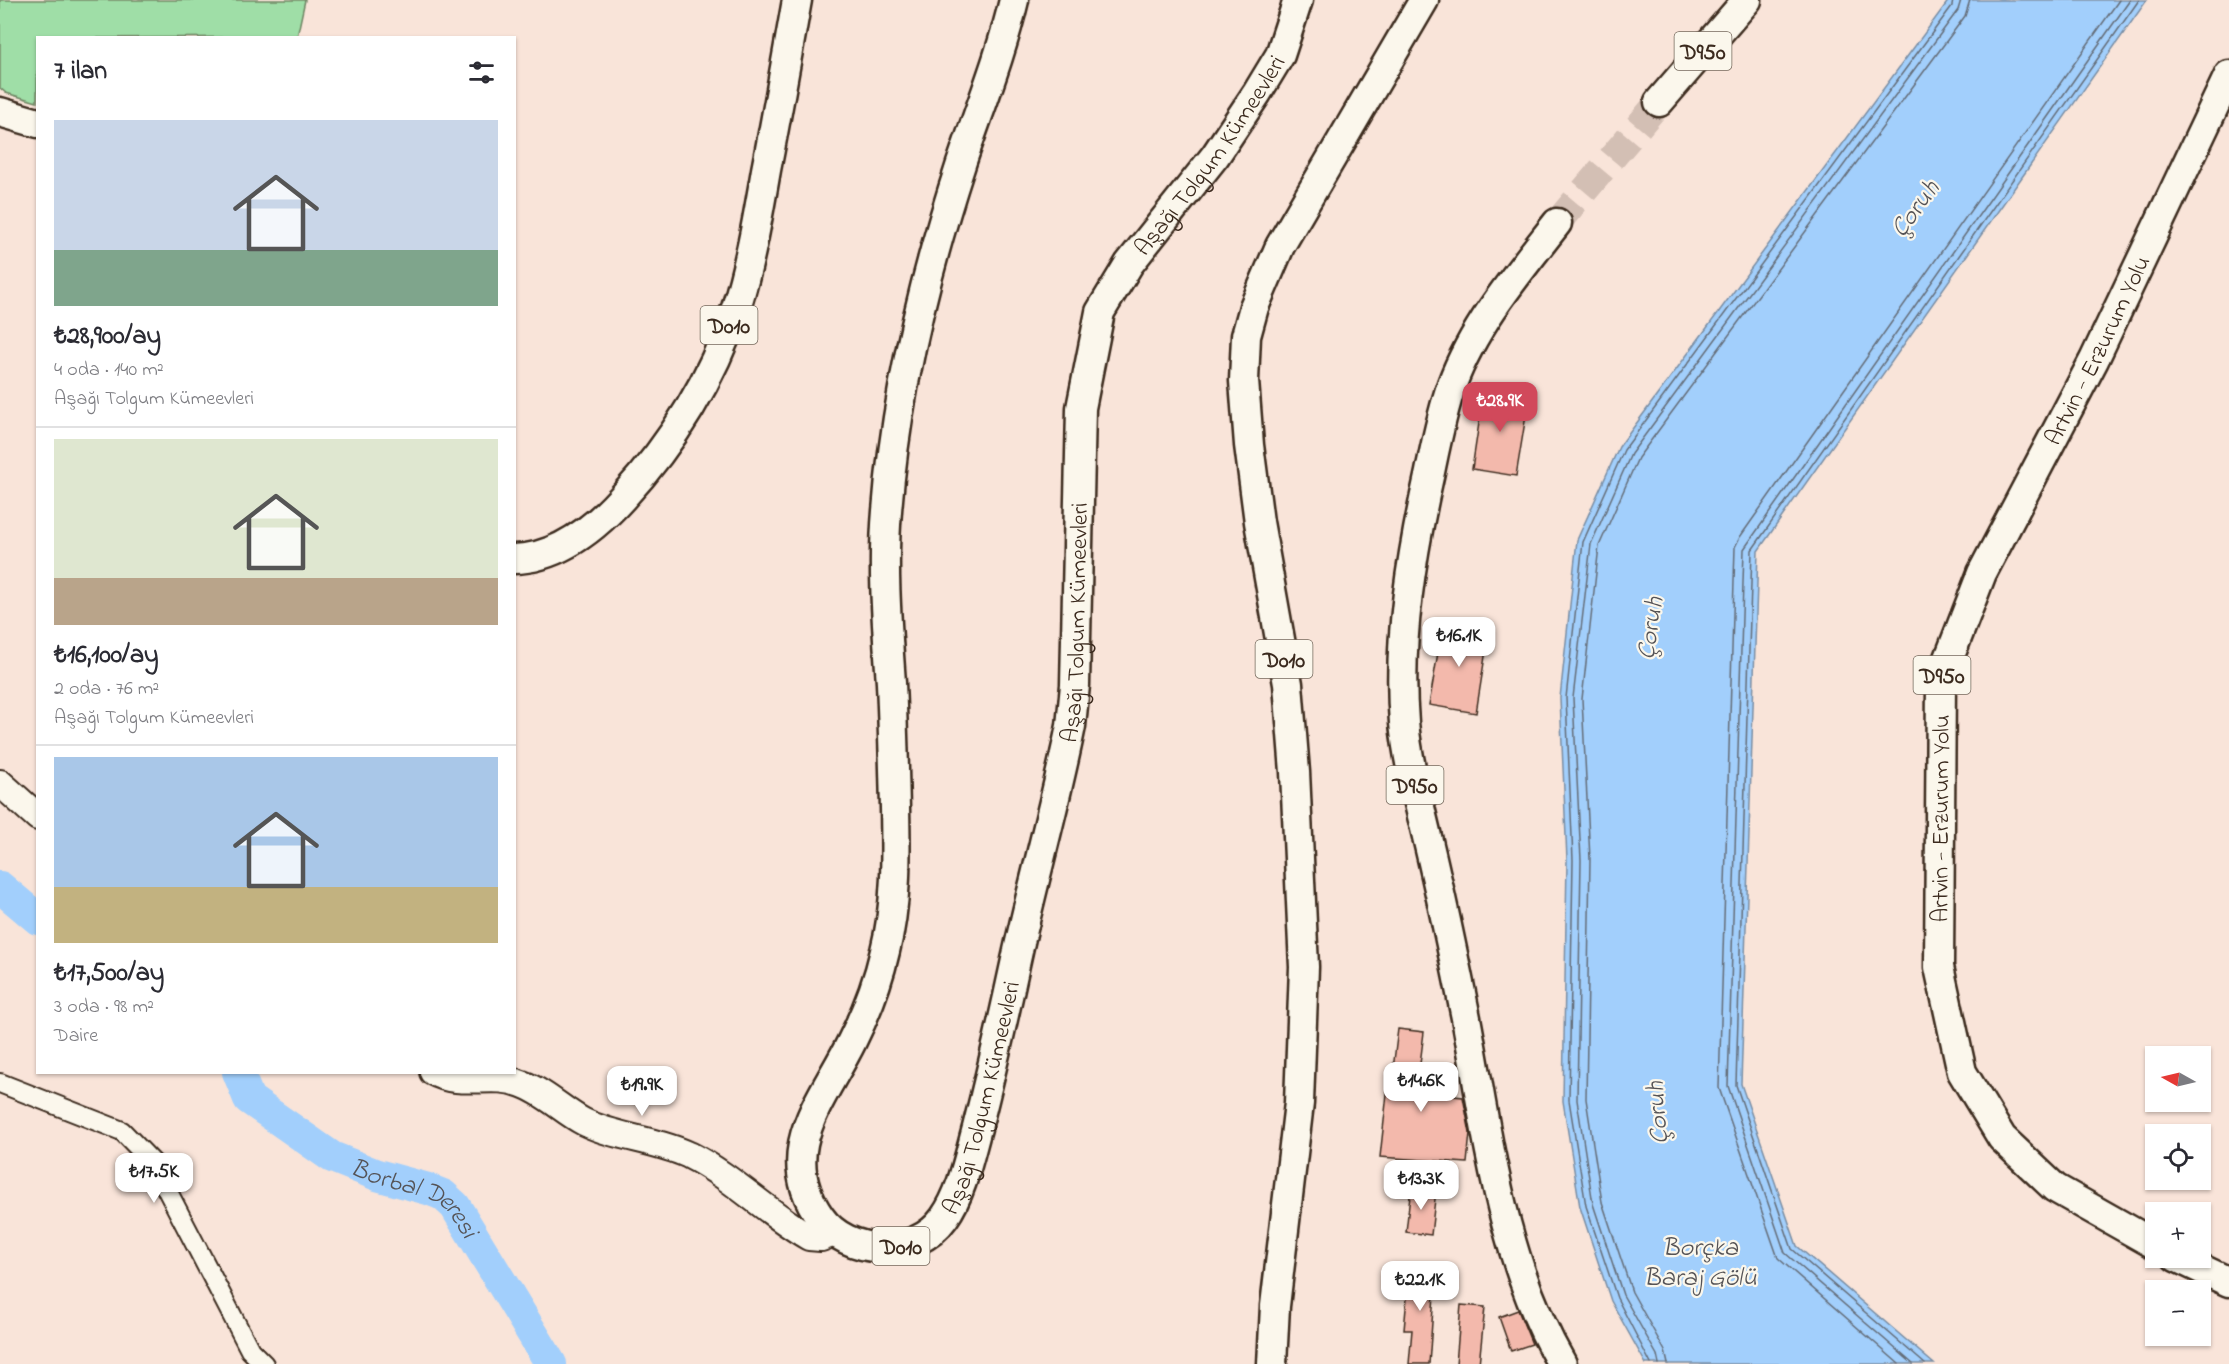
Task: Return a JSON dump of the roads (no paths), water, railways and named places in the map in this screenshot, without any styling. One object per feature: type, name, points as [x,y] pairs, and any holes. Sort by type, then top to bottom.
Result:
[{"type":"main road","name":"D010","points":[[516,559],[528,559],[573,542],[610,512],[651,466],[705,381],[736,307],[744,278],[760,207],[797,0]]},
{"type":"main road","name":"Aşağı Tolgum Kümeevleri","points":[[1014,0],[932,256],[901,393],[886,517],[884,579],[893,718],[895,826],[891,926],[871,998],[852,1042],[813,1111],[803,1137],[800,1162],[803,1185],[811,1203],[834,1233],[856,1245],[903,1246],[921,1238],[943,1220],[968,1162],[992,1069],[1071,726],[1076,685],[1081,408],[1100,312],[1129,264],[1215,156],[1257,93],[1280,55],[1298,0]]},
{"type":"main road","name":"D010","points":[[1272,1364],[1275,1306],[1299,1103],[1304,967],[1295,772],[1288,684],[1259,522],[1249,445],[1244,381],[1246,336],[1254,307],[1280,246],[1424,0]]},
{"type":"main road","name":"D950","points":[[1659,102],[1747,0]]},
{"type":"main road","name":"Artvin - Erzurum Yolu","points":[[2145,1239],[2055,1188],[2002,1138],[1962,1072],[1939,967],[1941,679],[1982,573],[2094,360],[2229,75]]},
{"type":"main road","points":[[0,112],[36,122]]},
{"type":"main road","name":"D950","points":[[1557,223],[1490,314],[1452,384],[1437,437],[1420,517],[1407,607],[1403,683],[1404,723],[1411,767],[1448,929],[1500,1192],[1523,1280],[1562,1364]]},
{"type":"main road","points":[[2199,1268],[2229,1282]]},
{"type":"street","points":[[0,783],[36,815]]},
{"type":"street","points":[[438,1074],[458,1082],[494,1078],[523,1084],[583,1121],[690,1155],[726,1177],[809,1237],[820,1238],[834,1233]]},
{"type":"street","points":[[0,1083],[122,1131],[153,1163],[250,1350],[264,1364]]},
{"type":"water","name":"Borçka Baraj Gölü","points":[[1949,0],[2147,0],[1758,551],[1741,1084],[1797,1246],[1934,1364],[1646,1364],[1611,1301],[1580,1207],[1563,1101],[1567,860],[1560,698],[1577,540],[1619,447]]},
{"type":"waterway","name":"Borbal Deresi","points":[[0,887],[36,917]]},
{"type":"waterway","name":"Borbal Deresi","points":[[239,1074],[249,1099],[332,1157],[377,1175],[428,1189],[443,1195],[455,1206],[551,1364]]},
{"type":"tunnel","points":[[1557,223],[1659,102]]},
{"type":"water label","name":"Çoruh","points":[[1914,208]]},
{"type":"water label","name":"Çoruh","points":[[1649,628]]},
{"type":"water label","name":"Çoruh","points":[[1656,1113]]}]
